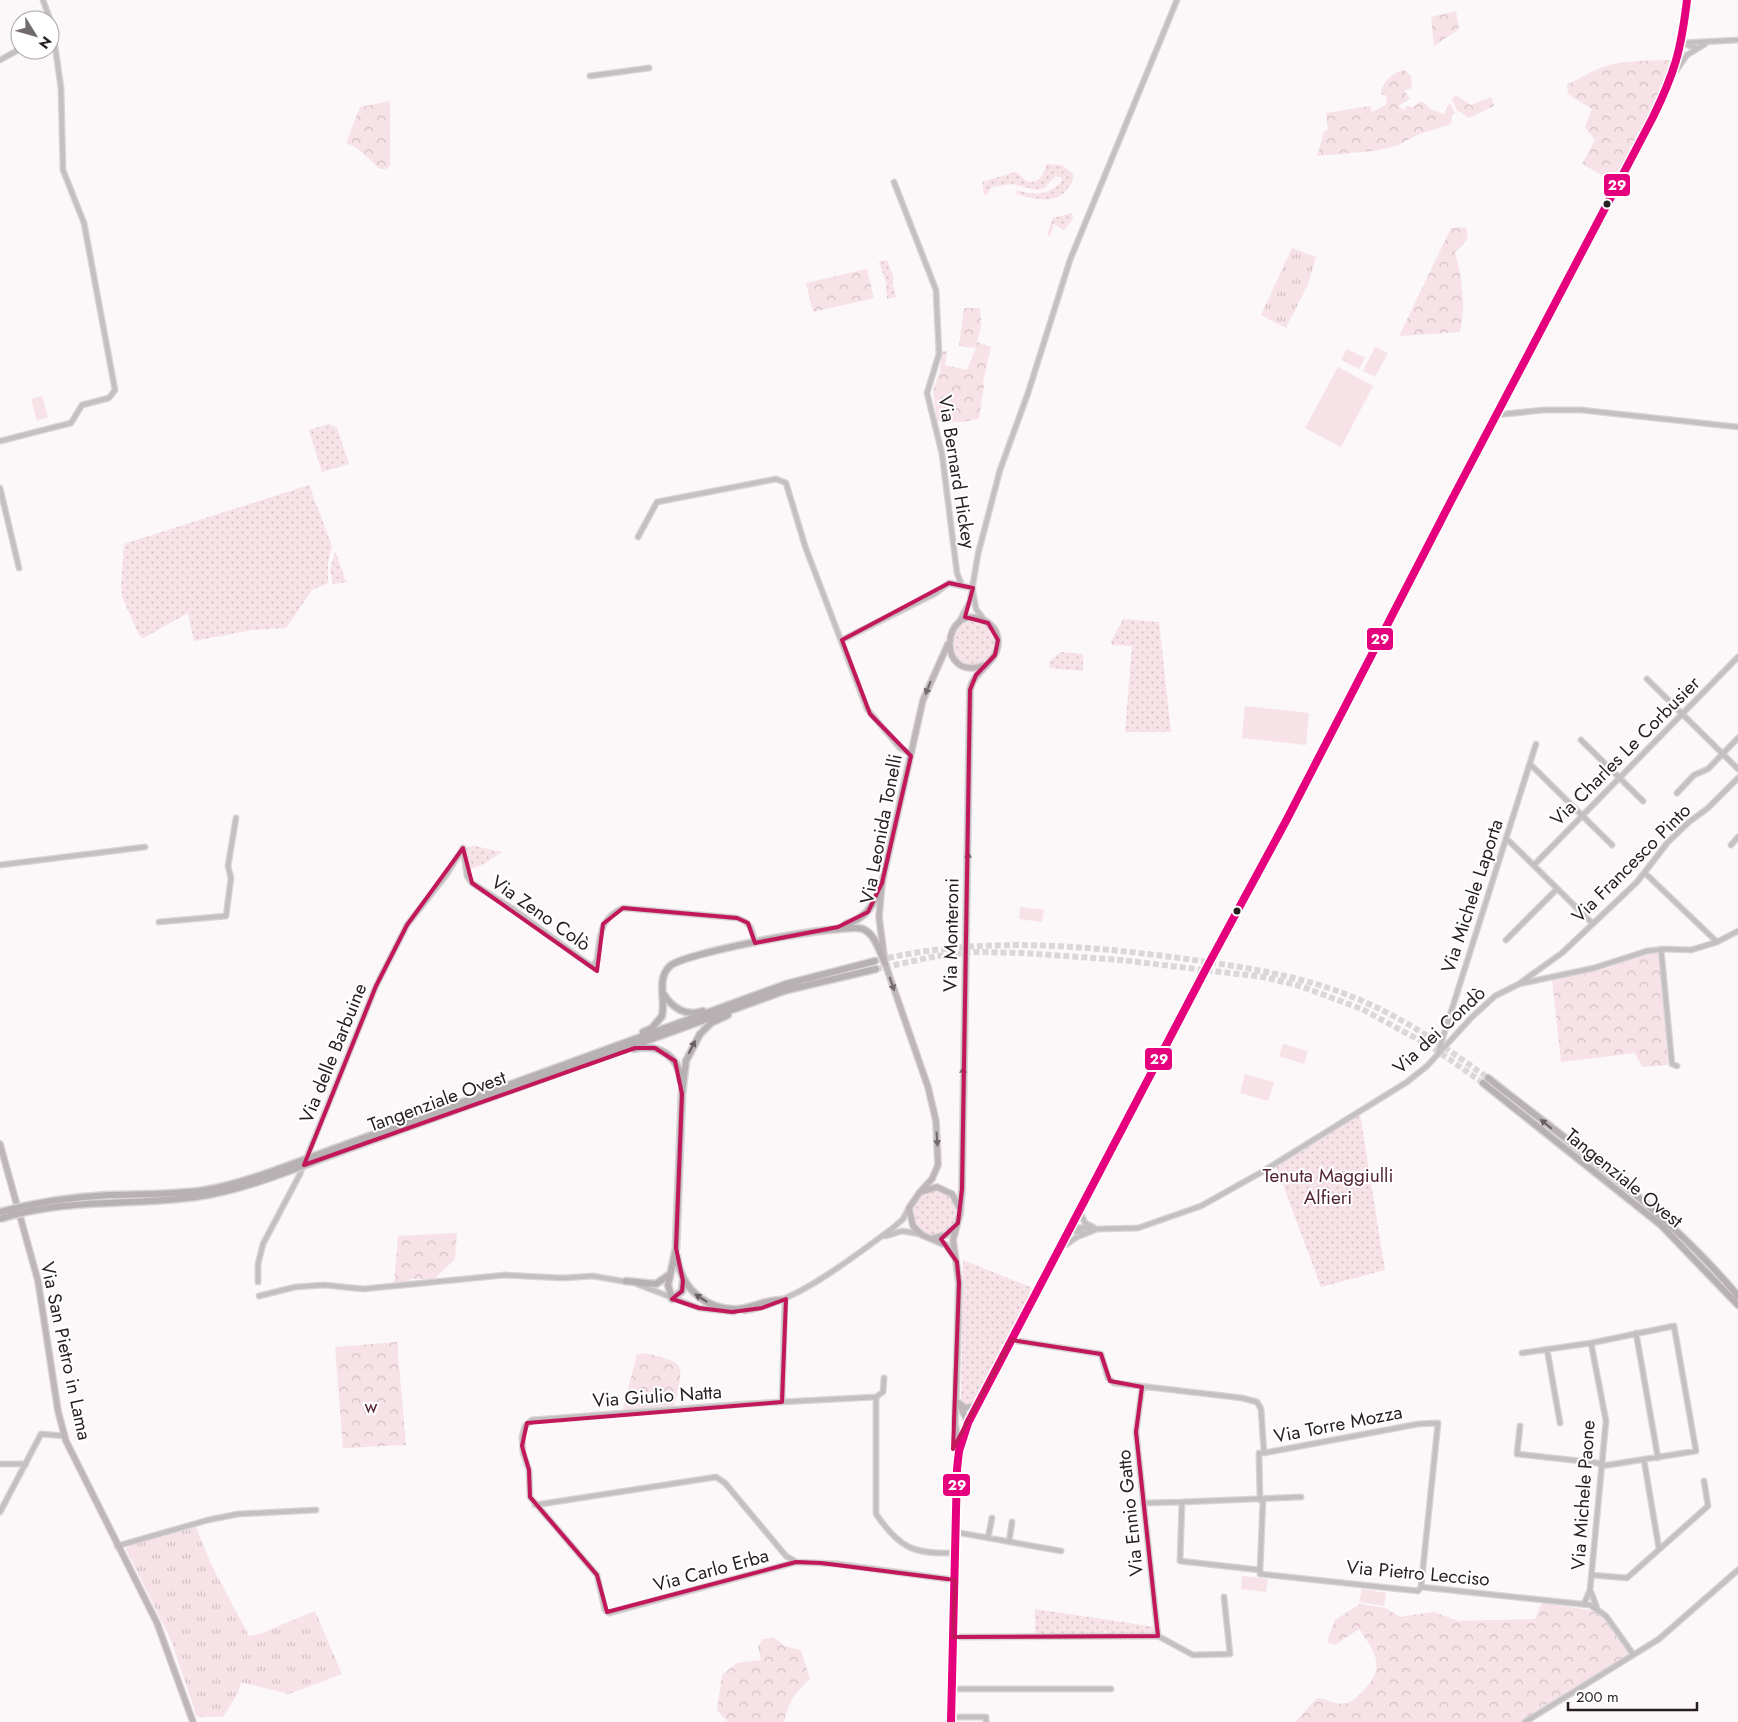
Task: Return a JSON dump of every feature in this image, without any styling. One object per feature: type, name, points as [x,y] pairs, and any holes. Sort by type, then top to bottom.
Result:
[{"type":"highway","points":[[838,927],[860,919],[868,912],[876,900],[882,883]]},
{"type":"highway","points":[[676,1248],[683,1281],[682,1290],[672,1299],[668,1285],[673,1269],[676,1248],[682,1094],[681,1076],[675,1061],[668,1054],[655,1048],[635,1048],[587,1064],[582,1061],[588,1053],[652,1028],[662,1016],[662,978],[670,966],[681,959],[838,927],[855,926],[870,934],[885,963]]},
{"type":"highway","name":"Tangenziale Ovest","points":[[0,1219],[39,1209],[73,1204],[172,1199],[216,1193],[255,1183],[751,996],[814,976],[875,961]]},
{"type":"highway","name":"Tangenziale Ovest","points":[[582,1061],[787,990],[876,969]]},
{"type":"highway","points":[[682,1094],[688,1054],[695,1040],[705,1028],[717,1020],[787,990]]},
{"type":"highway","points":[[663,994],[676,1008],[693,1013],[751,996]]},
{"type":"highway","name":"Tangenziale Ovest","points":[[1488,1078],[1655,1212],[1700,1254],[1738,1296]]},
{"type":"highway","name":"Tangenziale Ovest","points":[[1483,1083],[1661,1225],[1738,1304]]},
{"type":"highway","name":"Tangenziale Ovest","points":[[0,1212],[33,1204],[78,1198],[205,1190],[337,1151]]},
{"type":"highway","points":[[626,1281],[656,1284],[668,1277],[673,1269]]},
{"type":"highway","points":[[683,1281],[696,1296],[721,1307],[740,1309],[783,1300]]},
{"type":"main road","name":"Via Monteroni","points":[[959,1451],[976,1406],[1286,821],[1673,75],[1682,43],[1687,0]]},
{"type":"main road","points":[[985,665],[971,668],[958,663],[953,658],[948,644],[952,629],[958,624],[973,618],[988,623]]},
{"type":"main road","name":"Via Monteroni","points":[[951,1720],[954,1554],[959,1451],[956,1416],[958,1401],[959,1284],[953,1240],[960,1210],[970,690],[973,679],[991,661],[998,648],[996,633],[988,623]]},
{"type":"main road","name":"Via Leonida Tonelli","points":[[920,1192],[932,1179],[938,1165],[936,1121],[928,1087],[885,963],[879,917],[882,883],[923,700],[948,644]]},
{"type":"main road","name":"Via San Pietro in Lama","points":[[0,1144],[38,1281],[58,1411],[65,1436],[72,1456],[156,1623],[193,1722]]},
{"type":"main road","points":[[957,1262],[946,1245],[922,1235],[910,1221],[911,1202],[920,1192],[931,1187],[942,1188],[956,1199],[960,1210]]},
{"type":"main road","points":[[932,1238],[946,1235],[955,1227]]},
{"type":"main road","name":"Via Monteroni","points":[[958,1401],[968,1424]]},
{"type":"main road","points":[[958,1401],[965,1408],[976,1406]]},
{"type":"main road","points":[[956,1416],[961,1423],[968,1424]]},
{"type":"street","points":[[958,624],[966,613],[973,589],[978,554],[1000,470],[1033,377],[1070,260],[1178,0]]},
{"type":"street","points":[[1682,43],[1738,40]]},
{"type":"street","points":[[1682,43],[1696,48]]},
{"type":"street","points":[[1673,75],[1683,59],[1696,48],[1707,43]]},
{"type":"street","points":[[0,441],[71,423],[82,405],[106,399],[115,392],[84,224],[63,170],[61,88],[56,60]]},
{"type":"street","points":[[590,76],[649,68]]},
{"type":"street","name":"Via Bernard Hickey","points":[[894,182],[936,290],[939,354],[927,393],[942,454],[957,573],[962,586]]},
{"type":"street","points":[[1496,415],[1544,410],[1581,410],[1738,427]]},
{"type":"street","points":[[638,538],[657,502],[772,480],[782,480],[789,489],[805,546],[870,714],[900,748],[911,754]]},
{"type":"street","points":[[0,488],[19,568]]},
{"type":"street","points":[[842,640],[936,593],[949,583],[973,589]]},
{"type":"street","points":[[973,589],[976,609],[988,623]]},
{"type":"street","name":"Via Charles Le Corbusier","points":[[1534,865],[1738,657]]},
{"type":"street","points":[[1647,679],[1738,769]]},
{"type":"street","points":[[1677,793],[1694,775],[1708,769],[1738,738]]},
{"type":"street","points":[[1581,740],[1643,801]]},
{"type":"street","name":"Via Michele Laporta","points":[[1436,1056],[1536,744]]},
{"type":"street","points":[[1530,764],[1612,844]]},
{"type":"street","name":"Via Francesco Pinto","points":[[1519,984],[1562,953],[1645,873],[1668,842],[1688,822],[1708,808],[1738,778]]},
{"type":"street","points":[[158,922],[226,916],[231,878],[228,866],[236,818]]},
{"type":"street","points":[[1731,845],[1738,837]]},
{"type":"street","points":[[1506,838],[1592,924]]},
{"type":"street","points":[[0,865],[146,847]]},
{"type":"street","name":"Via Zeno Colò","points":[[463,848],[467,876],[472,883],[512,908],[590,965],[594,965],[597,960],[603,924],[613,913],[624,908],[737,918],[748,923],[751,927],[755,943]]},
{"type":"street","name":"Via delle Barbuine","points":[[258,1282],[258,1264],[264,1244],[300,1174],[331,1095],[346,1066],[376,986],[407,925],[447,874],[463,848]]},
{"type":"street","points":[[1645,873],[1717,942]]},
{"type":"street","points":[[1506,940],[1557,889]]},
{"type":"street","name":"Via dei Condò","points":[[1070,1227],[1097,1229],[1138,1228],[1202,1206],[1390,1094],[1414,1077],[1495,996],[1519,984],[1594,968],[1661,949],[1691,950],[1717,942],[1738,931]]},
{"type":"street","points":[[1661,949],[1672,1064],[1677,1066]]},
{"type":"street","points":[[259,1296],[295,1287],[324,1285],[363,1289],[505,1275],[563,1278],[593,1276],[626,1281],[699,1308],[723,1312],[762,1308],[783,1300],[878,1239],[899,1224],[911,1202]]},
{"type":"street","points":[[1081,1207],[1080,1215],[1085,1222],[1097,1229]]},
{"type":"street","name":"Via dei Condò","points":[[1056,1253],[1072,1241],[1097,1229]]},
{"type":"street","points":[[878,1239],[896,1232],[922,1235]]},
{"type":"street","points":[[782,1402],[783,1300]]},
{"type":"street","points":[[1520,1426],[1517,1454],[1598,1463],[1602,1466],[1696,1451],[1674,1326],[1591,1342],[1522,1352]]},
{"type":"street","points":[[1636,1333],[1658,1458]]},
{"type":"street","name":"Via Torre Mozza","points":[[1011,1340],[1101,1354],[1112,1382],[1242,1398],[1257,1402],[1261,1409],[1264,1453],[1418,1424],[1438,1423],[1421,1587]]},
{"type":"street","name":"Via Michele Paone","points":[[1584,1604],[1590,1590],[1592,1576],[1606,1421],[1591,1342]]},
{"type":"street","points":[[1547,1349],[1560,1423]]},
{"type":"street","points":[[884,1378],[883,1392],[876,1397],[876,1514],[899,1540],[910,1549],[924,1553],[954,1554]]},
{"type":"street","name":"Via Ennio Gatto","points":[[1142,1387],[1136,1432],[1158,1636]]},
{"type":"street","name":"Via Giulio Natta","points":[[535,1505],[528,1491],[529,1470],[522,1446],[525,1426],[532,1420],[876,1397]]},
{"type":"street","points":[[0,1512],[41,1434],[65,1436]]},
{"type":"street","points":[[1260,1570],[1261,1500],[1258,1453],[1264,1453]]},
{"type":"street","points":[[1644,1460],[1659,1549]]},
{"type":"street","points":[[0,1464],[26,1464]]},
{"type":"street","points":[[535,1505],[716,1477],[726,1483],[786,1556],[796,1562]]},
{"type":"street","points":[[1592,1576],[1627,1578],[1708,1506],[1704,1481]]},
{"type":"street","points":[[1144,1502],[1301,1498]]},
{"type":"street","name":"Via Pietro Lecciso","points":[[1182,1502],[1180,1561],[1260,1570],[1260,1574],[1418,1591],[1421,1587],[1584,1604],[1597,1608]]},
{"type":"street","name":"Via Carlo Erba","points":[[535,1505],[597,1576],[605,1610],[609,1613],[796,1562],[831,1563],[955,1580]]},
{"type":"street","points":[[117,1546],[208,1520],[238,1514],[316,1510]]},
{"type":"street","points":[[988,1538],[992,1518]]},
{"type":"street","points":[[1009,1542],[1012,1522]]},
{"type":"street","points":[[955,1532],[1061,1551]]},
{"type":"street","points":[[1526,1722],[1659,1638],[1738,1570]]},
{"type":"street","name":"Via Michele Paone","points":[[1590,1590],[1597,1608]]},
{"type":"street","points":[[953,1637],[1158,1636],[1193,1655],[1230,1654],[1224,1597]]},
{"type":"street","points":[[1597,1608],[1614,1627],[1633,1654]]},
{"type":"street","points":[[952,1690],[1110,1689]]},
{"type":"street","points":[[951,1720],[986,1717],[986,1722]]},
{"type":"highlighted area","points":[[949,583],[973,588],[965,617],[988,623],[998,640],[995,655],[976,675],[970,690],[962,1189],[958,1223],[941,1239],[957,1262],[959,1283],[953,1449],[1011,1340],[1101,1354],[1110,1381],[1142,1387],[1136,1432],[1158,1636],[953,1637],[955,1580],[821,1563],[796,1562],[607,1612],[597,1575],[530,1497],[529,1470],[522,1446],[527,1423],[782,1402],[786,1299],[762,1308],[732,1312],[699,1308],[672,1299],[682,1291],[683,1281],[676,1248],[682,1094],[675,1061],[655,1048],[635,1048],[304,1165],[376,986],[407,925],[463,848],[472,883],[597,971],[603,924],[623,908],[737,918],[748,923],[755,943],[838,927],[868,912],[882,883],[911,756],[870,714],[842,640]]},
{"type":"green space","points":[[1456,11],[1459,29],[1434,46],[1431,17]]},
{"type":"green space","points":[[1675,60],[1663,91],[1615,182],[1582,164],[1595,140],[1585,127],[1592,109],[1568,94],[1567,84],[1605,66],[1635,61]]},
{"type":"green space","points":[[1404,70],[1411,76],[1412,88],[1404,91],[1410,99],[1398,106],[1404,110],[1407,106],[1413,107],[1421,101],[1432,110],[1444,114],[1450,103],[1455,113],[1452,115],[1451,124],[1419,134],[1396,146],[1373,151],[1317,156],[1324,132],[1328,129],[1326,113],[1370,106],[1372,112],[1387,104],[1386,95],[1381,94],[1385,82]]},
{"type":"green space","points":[[1455,95],[1471,105],[1491,97],[1494,106],[1469,118],[1457,110],[1452,99]]},
{"type":"green space","points":[[390,101],[390,165],[386,169],[380,169],[357,148],[346,143],[360,107]]},
{"type":"green space","points":[[1046,164],[1062,165],[1073,174],[1071,185],[1063,194],[1051,199],[1044,199],[1016,194],[1017,190],[1035,194],[1051,190],[1061,183],[1062,178],[1056,176],[1044,188],[1036,190],[1012,184],[992,187],[987,195],[984,195],[982,182],[1015,172],[1029,182],[1037,181],[1044,172]]},
{"type":"green space","points":[[1072,213],[1073,219],[1064,230],[1054,224],[1050,236],[1047,235],[1053,218]]},
{"type":"green space","points":[[1465,227],[1468,234],[1467,238],[1464,244],[1455,252],[1462,292],[1463,312],[1460,332],[1399,336],[1451,228]]},
{"type":"green space","points":[[1292,248],[1316,257],[1308,284],[1286,328],[1261,315]]},
{"type":"green space","points":[[887,260],[894,279],[892,282],[896,297],[887,299],[886,283],[879,262]]},
{"type":"green space","points":[[867,269],[874,298],[813,312],[806,283]]},
{"type":"green space","points":[[964,308],[980,308],[981,325],[977,342],[991,347],[983,382],[979,418],[964,422],[937,421],[933,390],[940,371],[942,351],[947,351],[945,365],[967,370],[976,348],[959,346]]},
{"type":"green space","points":[[1375,347],[1388,353],[1375,377],[1363,371]]},
{"type":"green space","points":[[1347,349],[1365,358],[1359,369],[1341,360]]},
{"type":"green space","points":[[1338,367],[1373,386],[1341,447],[1305,428]]},
{"type":"green space","points":[[42,396],[48,417],[37,421],[31,399]]},
{"type":"green space","points":[[329,424],[337,428],[349,464],[322,472],[309,430]]},
{"type":"green space","points":[[309,485],[332,546],[328,562],[328,583],[312,590],[286,628],[252,630],[194,641],[188,613],[143,638],[139,635],[123,599],[121,586],[124,544]]},
{"type":"green space","points":[[335,551],[345,579],[348,582],[333,584],[330,570]]},
{"type":"green space","points":[[1123,619],[1159,622],[1171,732],[1125,732],[1132,646],[1112,645],[1111,642]]},
{"type":"green space","points":[[970,621],[978,621],[990,627],[996,643],[990,659],[978,665],[970,665],[958,659],[952,647],[952,639],[958,627]]},
{"type":"green space","points":[[1061,652],[1083,654],[1083,671],[1050,668],[1049,662]]},
{"type":"green space","points":[[1245,706],[1309,713],[1306,745],[1242,738]]},
{"type":"green space","points":[[470,846],[502,852],[484,864],[468,870],[466,849]]},
{"type":"green space","points":[[1020,907],[1044,910],[1042,922],[1019,919]]},
{"type":"green space","points":[[1660,952],[1668,1065],[1642,1067],[1635,1053],[1561,1062],[1552,979],[1607,968],[1647,953]]},
{"type":"green space","points":[[1283,1044],[1308,1051],[1304,1064],[1279,1056]]},
{"type":"green space","points":[[1245,1074],[1274,1082],[1268,1101],[1240,1093]]},
{"type":"green space","name":"Tenuta Maggiulli Alfieri","points":[[1360,1114],[1385,1270],[1321,1287],[1276,1166]]},
{"type":"green space","points":[[938,1191],[950,1197],[955,1204],[955,1222],[950,1229],[943,1234],[930,1235],[922,1232],[915,1225],[912,1209],[915,1201],[922,1194]]},
{"type":"green space","points":[[457,1233],[455,1259],[434,1279],[410,1279],[410,1282],[394,1284],[398,1236]]},
{"type":"green space","points":[[963,1260],[1035,1289],[977,1399],[974,1404],[968,1407],[962,1404],[961,1398]]},
{"type":"green space","name":"w","points":[[397,1342],[406,1445],[343,1448],[335,1347]]},
{"type":"green space","points":[[645,1353],[670,1360],[680,1368],[674,1408],[622,1412],[637,1354]]},
{"type":"green space","points":[[196,1527],[211,1564],[249,1636],[262,1633],[315,1611],[342,1674],[289,1694],[241,1682],[238,1693],[223,1717],[197,1717],[171,1640],[126,1549],[129,1544]]},
{"type":"green space","points":[[1242,1576],[1268,1579],[1266,1592],[1241,1589]]},
{"type":"green space","points":[[1362,1589],[1386,1593],[1384,1606],[1359,1602]]},
{"type":"green space","points":[[1542,1603],[1596,1611],[1603,1616],[1629,1652],[1627,1657],[1523,1722],[1295,1722],[1317,1698],[1340,1704],[1352,1701],[1363,1691],[1375,1674],[1376,1660],[1374,1652],[1359,1629],[1335,1645],[1327,1642],[1335,1620],[1360,1604],[1386,1608],[1399,1617],[1434,1612],[1458,1621],[1535,1619]]},
{"type":"green space","points":[[1035,1609],[1155,1627],[1155,1633],[1113,1634],[1105,1631],[1099,1634],[1035,1634]]},
{"type":"green space","points":[[775,1638],[784,1646],[801,1650],[810,1679],[793,1698],[784,1722],[728,1722],[717,1710],[722,1675],[737,1663],[761,1660],[758,1646],[763,1639]]},
{"type":"tunnel","points":[[879,960],[917,952],[956,948],[1032,945],[1148,954],[1257,970],[1303,980],[1369,1004],[1416,1029],[1488,1078]]},
{"type":"tunnel","points":[[876,969],[937,956],[977,952],[1023,953],[1121,960],[1263,977],[1300,986],[1362,1009],[1432,1047],[1483,1083]]},
{"type":"transit line","name":"29","points":[[951,1722],[957,1469],[959,1451],[968,1423],[1208,965],[1286,821],[1450,503],[1653,117],[1667,87],[1676,60],[1687,0]]}]
